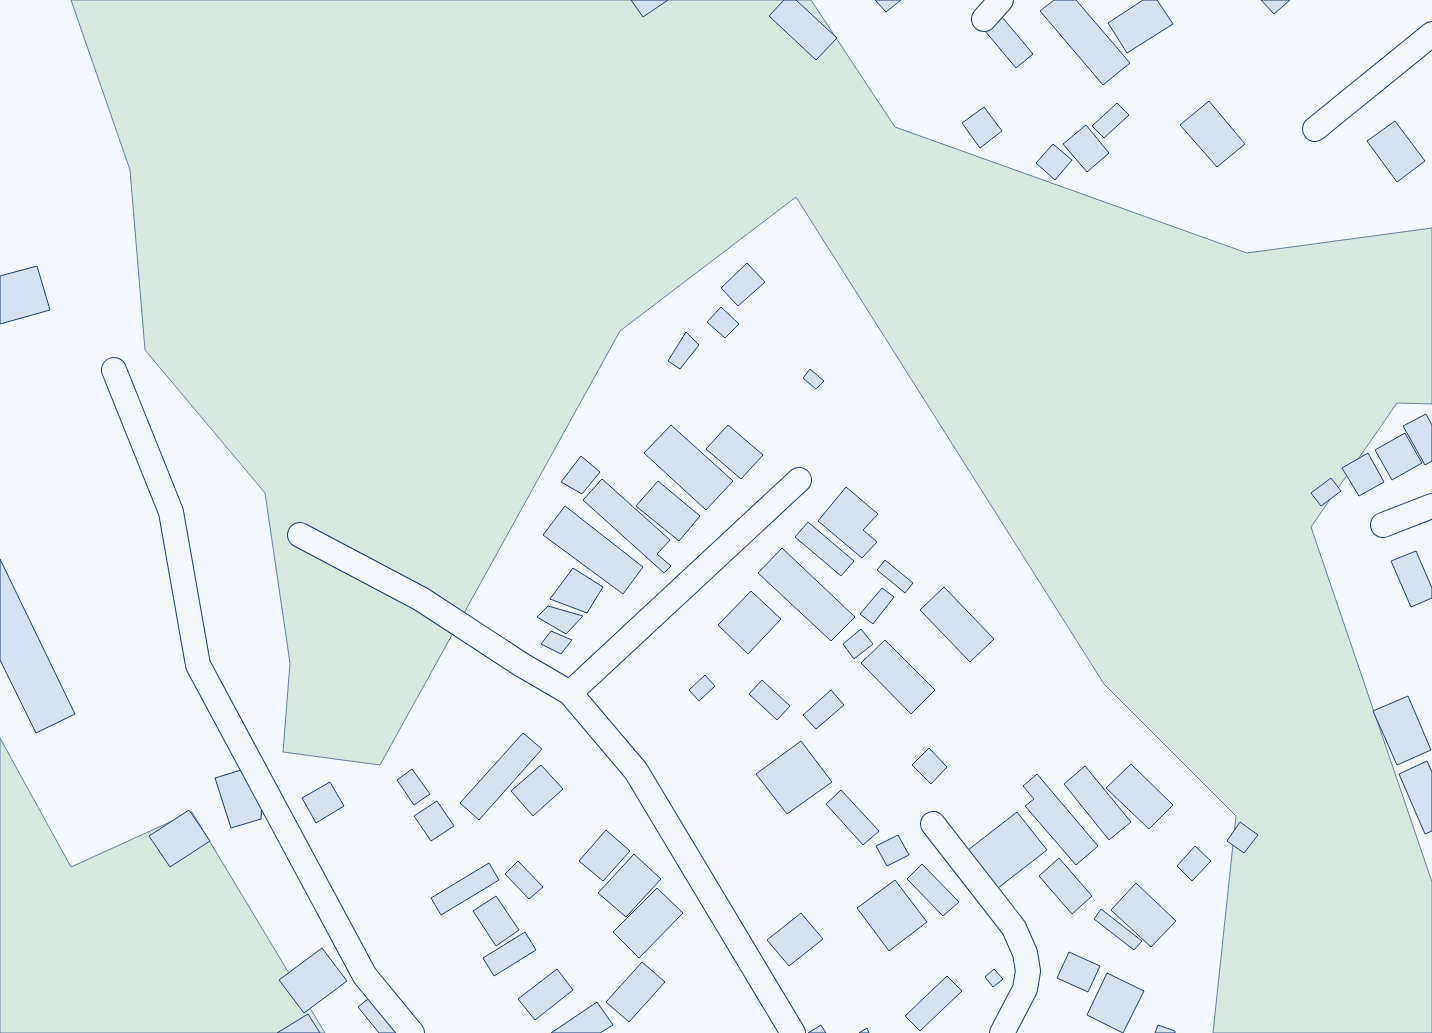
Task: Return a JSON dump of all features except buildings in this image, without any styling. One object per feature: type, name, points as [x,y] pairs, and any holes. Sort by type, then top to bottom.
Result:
[{"type":"street","points":[[984,19],[1002,0]]},
{"type":"street","points":[[1315,129],[1432,34]]},
{"type":"street","points":[[114,370],[171,512],[198,666],[365,976],[412,1033]]},
{"type":"street","points":[[570,693],[799,480]]},
{"type":"street","points":[[1383,525],[1432,506]]},
{"type":"street","points":[[300,535],[421,599],[522,665],[570,693],[636,771],[793,1033]]},
{"type":"street","points":[[933,824],[1014,928],[1025,953],[1028,971],[1025,989],[1002,1033]]},
{"type":"shaded area","points":[[71,0],[811,0],[895,127],[1247,253],[1432,228],[1432,404],[1397,403],[1311,527],[1432,882],[1432,1033],[1213,1033],[1236,816],[1104,684],[796,197],[620,331],[380,765],[283,752],[290,663],[265,493],[145,350],[130,170]]},
{"type":"shaded area","points":[[0,738],[71,867],[192,812],[325,1033],[0,1033]]}]
